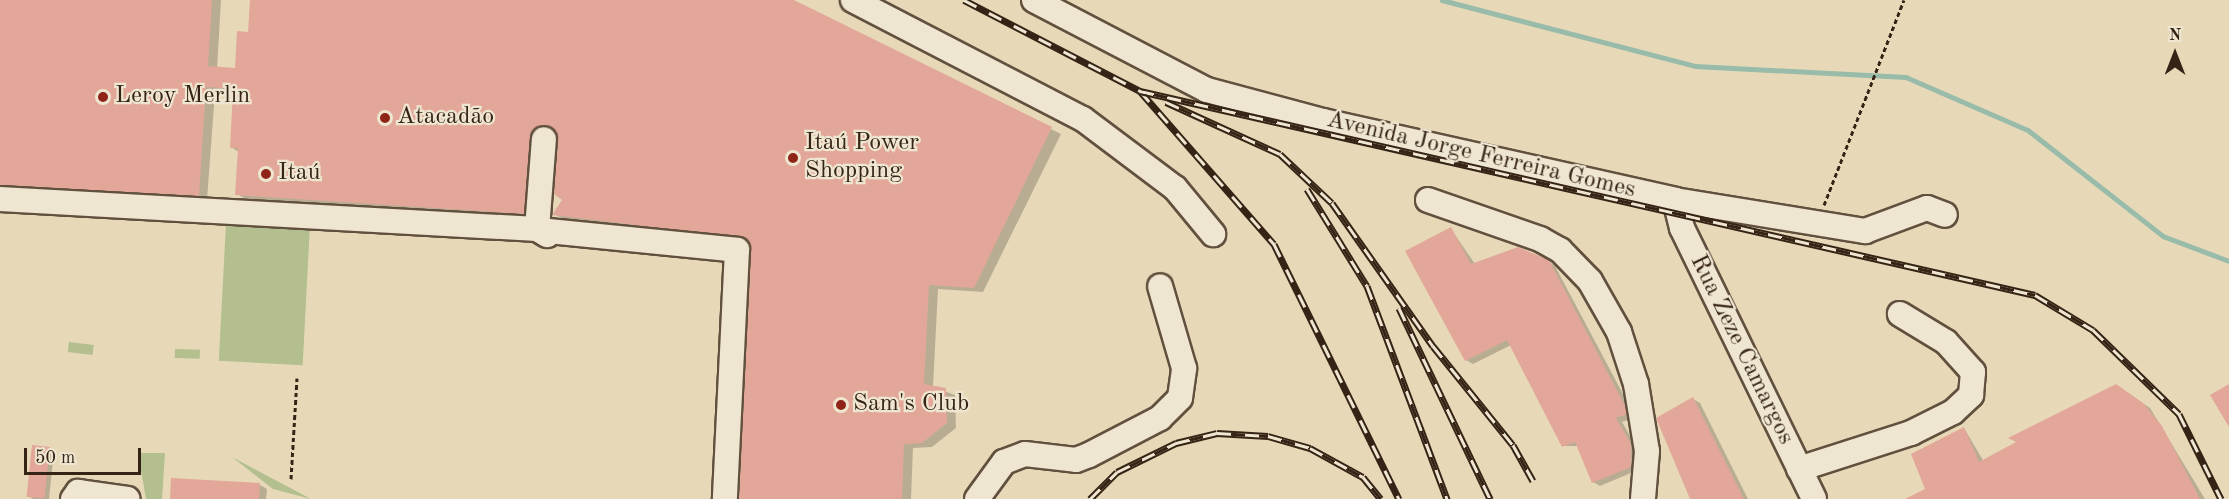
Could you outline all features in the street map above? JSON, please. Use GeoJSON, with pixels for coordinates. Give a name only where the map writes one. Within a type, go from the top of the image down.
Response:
{"type":"FeatureCollection","features":[{"type":"Feature","properties":{"kind":"street"},"geometry":{"type":"LineString","coordinates":[[853,0],[1083,119],[1175,188],[1213,234]]}},
{"type":"Feature","properties":{"kind":"street","name":"Avenida Jorge Ferreira Gomes"},"geometry":{"type":"LineString","coordinates":[[1034,0],[1208,90],[1244,102],[1675,200],[1865,231],[1927,208],[1945,215]]}},
{"type":"Feature","properties":{"kind":"street"},"geometry":{"type":"LineString","coordinates":[[544,139],[544,232]]}},
{"type":"Feature","properties":{"kind":"street"},"geometry":{"type":"LineString","coordinates":[[1,200],[544,232],[737,250],[725,499]]}},
{"type":"Feature","properties":{"kind":"street"},"geometry":{"type":"LineString","coordinates":[[1428,200],[1540,239],[1560,250],[1590,281],[1618,332],[1636,384],[1647,451],[1643,499]]}},
{"type":"Feature","properties":{"kind":"street","name":"Rua Zeze Camargos"},"geometry":{"type":"LineString","coordinates":[[1675,200],[1682,228],[1814,499]]}},
{"type":"Feature","properties":{"kind":"street"},"geometry":{"type":"LineString","coordinates":[[977,499],[1004,462],[1025,454],[1076,460],[1089,456],[1160,418],[1180,398],[1184,368],[1160,286]]}},
{"type":"Feature","properties":{"kind":"street"},"geometry":{"type":"LineString","coordinates":[[1799,469],[1911,433],[1953,412],[1971,395],[1973,372],[1946,342],[1900,314]]}},
{"type":"Feature","properties":{"kind":"street"},"geometry":{"type":"LineString","coordinates":[[73,499],[78,492],[128,499]]}},
{"type":"Feature","properties":{"kind":"path"},"geometry":{"type":"LineString","coordinates":[[1817,222],[1865,107],[1904,0]]}},
{"type":"Feature","properties":{"kind":"path"},"geometry":{"type":"LineString","coordinates":[[291,480],[297,378]]}},
{"type":"Feature","properties":{"kind":"green space"},"geometry":{"type":"Polygon","coordinates":[[[226,223],[310,227],[303,365],[219,361],[226,223]]]}},
{"type":"Feature","properties":{"kind":"green space"},"geometry":{"type":"Polygon","coordinates":[[[69,342],[94,345],[93,355],[68,352],[69,342]]]}},
{"type":"Feature","properties":{"kind":"green space"},"geometry":{"type":"Polygon","coordinates":[[[175,349],[200,350],[200,359],[175,358],[175,349]]]}},
{"type":"Feature","properties":{"kind":"green space"},"geometry":{"type":"Polygon","coordinates":[[[138,453],[165,453],[162,499],[146,499],[138,453]]]}},
{"type":"Feature","properties":{"kind":"green space"},"geometry":{"type":"Polygon","coordinates":[[[232,457],[296,491],[311,499],[273,489],[232,457]]]}},
{"type":"Feature","properties":{"kind":"building"},"geometry":{"type":"Polygon","coordinates":[[[0,0],[212,0],[208,66],[235,68],[237,31],[248,32],[250,0],[794,0],[1052,127],[974,288],[929,285],[924,384],[946,388],[947,423],[922,443],[904,444],[902,499],[739,499],[751,251],[745,238],[552,215],[562,200],[554,194],[558,140],[546,125],[530,137],[524,214],[235,195],[238,148],[230,148],[233,89],[206,87],[199,196],[0,185],[0,0]]]}},
{"type":"Feature","properties":{"kind":"building"},"geometry":{"type":"Polygon","coordinates":[[[1451,227],[1471,264],[1518,247],[1549,260],[1625,406],[1627,414],[1616,418],[1631,444],[1631,467],[1592,483],[1575,442],[1562,447],[1507,340],[1465,361],[1405,251],[1451,227]]]}},
{"type":"Feature","properties":{"kind":"building"},"geometry":{"type":"Polygon","coordinates":[[[2116,384],[2143,403],[2162,426],[2200,499],[1905,499],[1925,489],[1911,454],[1964,427],[1979,462],[2016,442],[2008,438],[2116,384]]]}},
{"type":"Feature","properties":{"kind":"building"},"geometry":{"type":"Polygon","coordinates":[[[2229,384],[2229,427],[2210,395],[2229,384]]]}},
{"type":"Feature","properties":{"kind":"building"},"geometry":{"type":"Polygon","coordinates":[[[1693,397],[1744,499],[1690,499],[1656,418],[1693,397]]]}},
{"type":"Feature","properties":{"kind":"building"},"geometry":{"type":"Polygon","coordinates":[[[32,445],[50,447],[44,499],[27,497],[32,445]]]}},
{"type":"Feature","properties":{"kind":"building"},"geometry":{"type":"Polygon","coordinates":[[[171,478],[260,483],[259,499],[170,499],[171,478]]]}},
{"type":"Feature","properties":{"kind":"waterway"},"geometry":{"type":"LineString","coordinates":[[1442,0],[1695,66],[1906,77],[2028,130],[2163,236],[2229,261]]}},
{"type":"Feature","properties":{"kind":"railway"},"geometry":{"type":"LineString","coordinates":[[964,0],[1140,91],[1274,244],[1399,499]]}},
{"type":"Feature","properties":{"kind":"railway"},"geometry":{"type":"LineString","coordinates":[[1140,91],[2035,295],[2093,330],[2179,414],[2221,499]]}},
{"type":"Feature","properties":{"kind":"railway"},"geometry":{"type":"LineString","coordinates":[[1166,102],[1280,154],[1332,203],[1433,346],[1513,445],[1533,481]]}},
{"type":"Feature","properties":{"kind":"railway"},"geometry":{"type":"LineString","coordinates":[[1307,189],[1367,286],[1447,499]]}},
{"type":"Feature","properties":{"kind":"railway"},"geometry":{"type":"LineString","coordinates":[[1399,308],[1490,499]]}},
{"type":"Feature","properties":{"kind":"railway"},"geometry":{"type":"LineString","coordinates":[[1090,499],[1117,472],[1176,443],[1217,433],[1268,436],[1310,448],[1363,477],[1381,499]]}},
{"type":"Feature","properties":{"kind":"place","name":"Leroy Merlin"},"geometry":{"type":"Point","coordinates":[103,97]}},
{"type":"Feature","properties":{"kind":"place","name":"Atacadão"},"geometry":{"type":"Point","coordinates":[385,118]}},
{"type":"Feature","properties":{"kind":"place","name":"Itaú Power Shopping"},"geometry":{"type":"Point","coordinates":[793,158]}},
{"type":"Feature","properties":{"kind":"place","name":"Itaú"},"geometry":{"type":"Point","coordinates":[266,174]}},
{"type":"Feature","properties":{"kind":"place","name":"Sam's Club"},"geometry":{"type":"Point","coordinates":[841,405]}}]}
